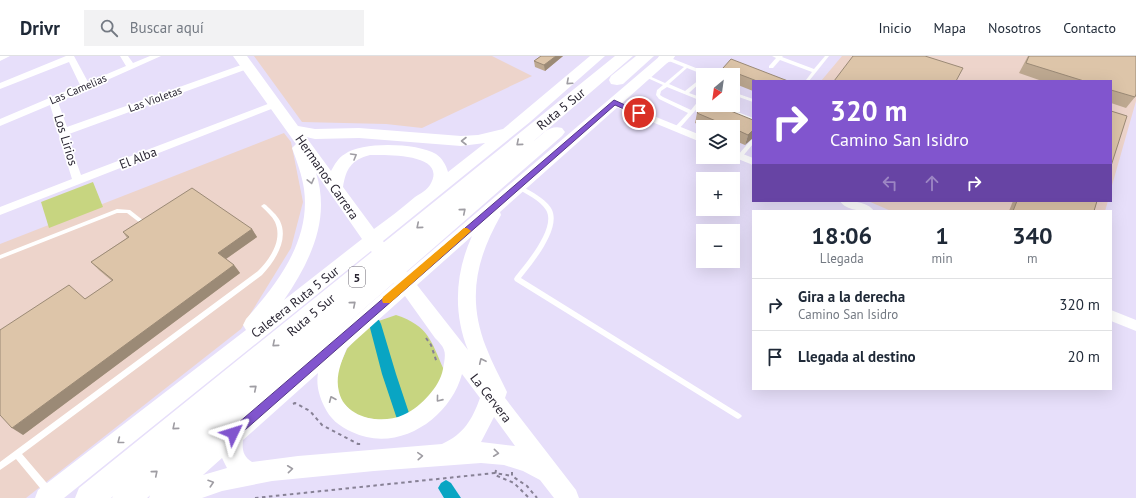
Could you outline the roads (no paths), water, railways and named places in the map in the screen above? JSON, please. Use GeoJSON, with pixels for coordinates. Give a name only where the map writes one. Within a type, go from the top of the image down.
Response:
{"type":"FeatureCollection","features":[{"type":"Feature","properties":{"kind":"highway","name":"Ruta 5 Sur"},"geometry":{"type":"LineString","coordinates":[[89,498],[625,56]]}},
{"type":"Feature","properties":{"kind":"highway","name":"Ruta 5 Sur"},"geometry":{"type":"LineString","coordinates":[[126,498],[658,60]]}},
{"type":"Feature","properties":{"kind":"main road","name":"Caletera Ruta 5 Sur"},"geometry":{"type":"LineString","coordinates":[[48,496],[125,437],[515,128],[598,56]]}},
{"type":"Feature","properties":{"kind":"main road"},"geometry":{"type":"LineString","coordinates":[[160,498],[514,190],[614,102],[658,60]]}},
{"type":"Feature","properties":{"kind":"main road","name":"Hermanos Carrera"},"geometry":{"type":"LineString","coordinates":[[243,61],[276,104],[364,229],[415,297]]}},
{"type":"Feature","properties":{"kind":"main road"},"geometry":{"type":"LineString","coordinates":[[216,364],[246,333],[278,294],[299,260],[309,237],[313,216],[312,187],[294,130],[315,134],[358,133],[467,141],[487,138],[515,128]]}},
{"type":"Feature","properties":{"kind":"main road"},"geometry":{"type":"LineString","coordinates":[[312,155],[322,144],[339,134]]}},
{"type":"Feature","properties":{"kind":"main road"},"geometry":{"type":"LineString","coordinates":[[335,187],[337,173],[348,159],[363,151],[384,149],[422,154],[436,162],[439,166],[440,174],[434,192]]}},
{"type":"Feature","properties":{"kind":"main road"},"geometry":{"type":"LineString","coordinates":[[510,422],[474,341],[468,318],[466,296],[469,266],[479,238],[494,214],[514,190]]}},
{"type":"Feature","properties":{"kind":"main road","name":"La Cervera"},"geometry":{"type":"LineString","coordinates":[[415,297],[568,498]]}},
{"type":"Feature","properties":{"kind":"main road"},"geometry":{"type":"LineString","coordinates":[[340,341],[328,372],[330,398],[344,417],[364,428],[373,430],[398,428],[412,421],[434,405],[450,382],[454,365],[454,350]]}},
{"type":"Feature","properties":{"kind":"main road"},"geometry":{"type":"LineString","coordinates":[[444,455],[460,448],[472,437],[478,428],[491,396]]}},
{"type":"Feature","properties":{"kind":"main road"},"geometry":{"type":"LineString","coordinates":[[233,433],[231,444],[235,462],[243,470],[252,474]]}},
{"type":"Feature","properties":{"kind":"main road"},"geometry":{"type":"LineString","coordinates":[[176,498],[191,490],[223,479],[284,469],[476,452],[506,454],[524,460],[550,473]]}},
{"type":"Feature","properties":{"kind":"street"},"geometry":{"type":"LineString","coordinates":[[0,58],[6,56]]}},
{"type":"Feature","properties":{"kind":"street"},"geometry":{"type":"LineString","coordinates":[[124,56],[131,67]]}},
{"type":"Feature","properties":{"kind":"street","name":"Las Camelias"},"geometry":{"type":"LineString","coordinates":[[0,123],[157,56]]}},
{"type":"Feature","properties":{"kind":"street"},"geometry":{"type":"LineString","coordinates":[[0,86],[71,57],[85,86]]}},
{"type":"Feature","properties":{"kind":"street","name":"Las Violetas"},"geometry":{"type":"LineString","coordinates":[[64,132],[243,61]]}},
{"type":"Feature","properties":{"kind":"street","name":"Los Lirios"},"geometry":{"type":"LineString","coordinates":[[53,100],[64,132],[66,147],[78,181]]}},
{"type":"Feature","properties":{"kind":"street"},"geometry":{"type":"LineString","coordinates":[[614,102],[696,137]]}},
{"type":"Feature","properties":{"kind":"street","name":"El Alba"},"geometry":{"type":"LineString","coordinates":[[0,211],[276,104]]}},
{"type":"Feature","properties":{"kind":"street"},"geometry":{"type":"LineString","coordinates":[[740,156],[752,162]]}},
{"type":"Feature","properties":{"kind":"street"},"geometry":{"type":"LineString","coordinates":[[846,202],[866,210]]}},
{"type":"Feature","properties":{"kind":"street"},"geometry":{"type":"LineString","coordinates":[[1112,315],[1136,326]]}},
{"type":"Feature","properties":{"kind":"lane"},"geometry":{"type":"LineString","coordinates":[[808,80],[827,56]]}},
{"type":"Feature","properties":{"kind":"lane"},"geometry":{"type":"LineString","coordinates":[[771,67],[778,57],[815,71]]}},
{"type":"Feature","properties":{"kind":"lane"},"geometry":{"type":"LineString","coordinates":[[666,85],[658,60],[687,66],[703,75],[702,79],[686,93]]}},
{"type":"Feature","properties":{"kind":"lane"},"geometry":{"type":"LineString","coordinates":[[687,66],[666,85],[658,95],[691,112]]}},
{"type":"Feature","properties":{"kind":"lane"},"geometry":{"type":"LineString","coordinates":[[666,85],[696,97]]}},
{"type":"Feature","properties":{"kind":"lane"},"geometry":{"type":"LineString","coordinates":[[740,96],[752,101]]}},
{"type":"Feature","properties":{"kind":"lane"},"geometry":{"type":"LineString","coordinates":[[676,129],[696,107]]}},
{"type":"Feature","properties":{"kind":"lane"},"geometry":{"type":"LineString","coordinates":[[733,112],[752,120]]}},
{"type":"Feature","properties":{"kind":"lane"},"geometry":{"type":"LineString","coordinates":[[740,152],[752,142]]}},
{"type":"Feature","properties":{"kind":"lane"},"geometry":{"type":"LineString","coordinates":[[514,190],[540,201],[549,211],[552,222],[548,234],[517,279],[738,416]]}},
{"type":"Feature","properties":{"kind":"lane"},"geometry":{"type":"LineString","coordinates":[[0,466],[260,274],[269,263],[275,252],[280,231],[277,221],[264,206]]}},
{"type":"Feature","properties":{"kind":"lane"},"geometry":{"type":"LineString","coordinates":[[0,257],[117,210],[128,211],[147,226]]}},
{"type":"Feature","properties":{"kind":"lane"},"geometry":{"type":"LineString","coordinates":[[18,454],[48,496]]}},
{"type":"Feature","properties":{"kind":"waterway"},"geometry":{"type":"LineString","coordinates":[[375,324],[389,374],[404,419]]}},
{"type":"Feature","properties":{"kind":"waterway"},"geometry":{"type":"LineString","coordinates":[[446,488],[453,498]]}}]}
